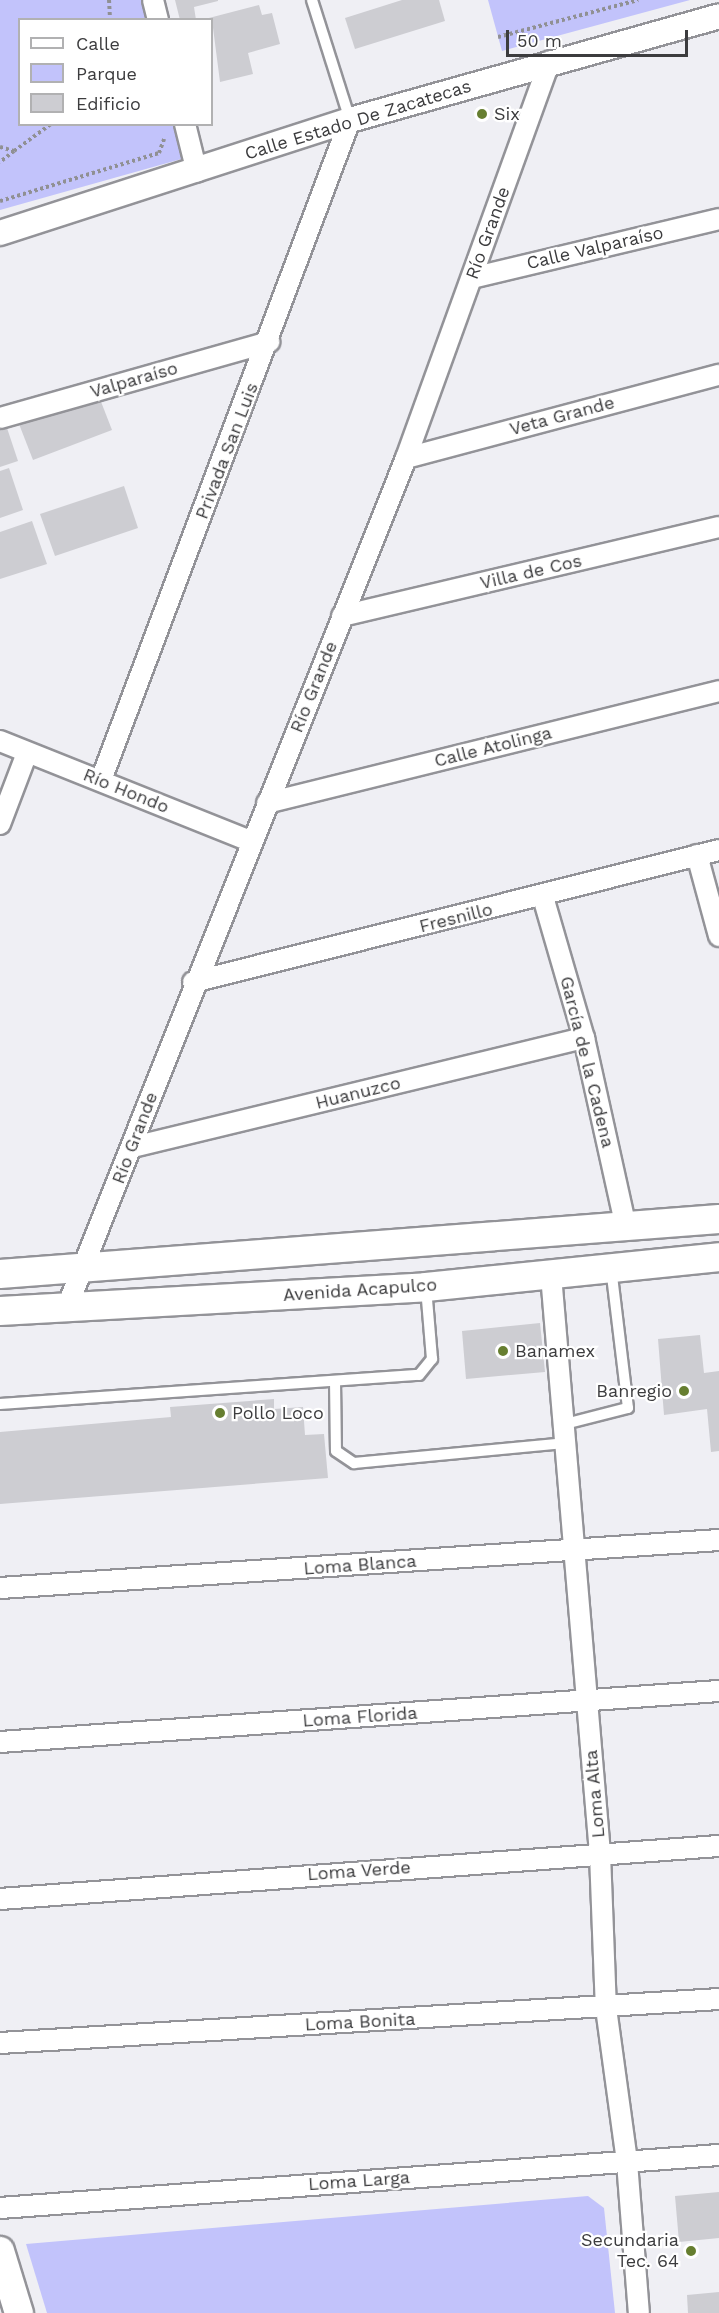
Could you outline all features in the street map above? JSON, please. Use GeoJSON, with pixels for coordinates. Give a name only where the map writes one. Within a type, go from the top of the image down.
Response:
{"type":"FeatureCollection","features":[{"type":"Feature","properties":{"kind":"main road"},"geometry":{"type":"LineString","coordinates":[[0,1274],[85,1263],[626,1228],[719,1219]]}},
{"type":"Feature","properties":{"kind":"main road","name":"Avenida Acapulco"},"geometry":{"type":"LineString","coordinates":[[0,1311],[426,1287],[719,1257]]}},
{"type":"Feature","properties":{"kind":"main road"},"geometry":{"type":"LineString","coordinates":[[0,2251],[19,2313]]}},
{"type":"Feature","properties":{"kind":"street"},"geometry":{"type":"LineString","coordinates":[[153,0],[158,18]]}},
{"type":"Feature","properties":{"kind":"street","name":"Calle Estado De Zacatecas"},"geometry":{"type":"LineString","coordinates":[[0,233],[197,172],[350,120],[550,61],[719,16]]}},
{"type":"Feature","properties":{"kind":"street","name":"Río Grande"},"geometry":{"type":"LineString","coordinates":[[67,1307],[133,1147],[193,982],[252,842],[406,458],[550,61]]}},
{"type":"Feature","properties":{"kind":"street","name":"Privada San Luis"},"geometry":{"type":"LineString","coordinates":[[101,780],[269,342],[350,120]]}},
{"type":"Feature","properties":{"kind":"street"},"geometry":{"type":"LineString","coordinates":[[186,126],[197,172]]}},
{"type":"Feature","properties":{"kind":"street","name":"Calle Valparaíso"},"geometry":{"type":"LineString","coordinates":[[472,278],[719,219]]}},
{"type":"Feature","properties":{"kind":"street","name":"Valparaíso"},"geometry":{"type":"LineString","coordinates":[[0,418],[269,342]]}},
{"type":"Feature","properties":{"kind":"street","name":"Veta Grande"},"geometry":{"type":"LineString","coordinates":[[406,458],[719,375]]}},
{"type":"Feature","properties":{"kind":"street","name":"Villa de Cos"},"geometry":{"type":"LineString","coordinates":[[342,616],[719,527]]}},
{"type":"Feature","properties":{"kind":"street","name":"Calle Atolinga"},"geometry":{"type":"LineString","coordinates":[[267,803],[719,691]]}},
{"type":"Feature","properties":{"kind":"street","name":"Río Hondo"},"geometry":{"type":"LineString","coordinates":[[0,741],[252,842]]}},
{"type":"Feature","properties":{"kind":"street"},"geometry":{"type":"LineString","coordinates":[[0,824],[27,753]]}},
{"type":"Feature","properties":{"kind":"street","name":"Fresnillo"},"geometry":{"type":"LineString","coordinates":[[193,982],[543,897],[719,850]]}},
{"type":"Feature","properties":{"kind":"street"},"geometry":{"type":"LineString","coordinates":[[697,855],[719,936]]}},
{"type":"Feature","properties":{"kind":"street","name":"García de la Cadena"},"geometry":{"type":"LineString","coordinates":[[543,897],[584,1038],[626,1228]]}},
{"type":"Feature","properties":{"kind":"street","name":"Huanuzco"},"geometry":{"type":"LineString","coordinates":[[133,1147],[584,1038]]}},
{"type":"Feature","properties":{"kind":"street","name":"Loma Alta"},"geometry":{"type":"LineString","coordinates":[[551,1275],[577,1551],[600,1854],[606,2008],[627,2162],[639,2313]]}},
{"type":"Feature","properties":{"kind":"street","name":"Loma Blanca"},"geometry":{"type":"LineString","coordinates":[[0,1588],[719,1540]]}},
{"type":"Feature","properties":{"kind":"street","name":"Loma Florida"},"geometry":{"type":"LineString","coordinates":[[0,1742],[719,1691]]}},
{"type":"Feature","properties":{"kind":"street","name":"Loma Verde"},"geometry":{"type":"LineString","coordinates":[[0,1899],[719,1846]]}},
{"type":"Feature","properties":{"kind":"street","name":"Loma Bonita"},"geometry":{"type":"LineString","coordinates":[[0,2043],[606,2008],[719,1999]]}},
{"type":"Feature","properties":{"kind":"street","name":"Loma Larga"},"geometry":{"type":"LineString","coordinates":[[0,2208],[719,2155]]}},
{"type":"Feature","properties":{"kind":"lane"},"geometry":{"type":"LineString","coordinates":[[312,0],[350,120]]}},
{"type":"Feature","properties":{"kind":"lane"},"geometry":{"type":"LineString","coordinates":[[334,1380],[336,1451],[354,1463],[566,1434],[628,1408],[610,1268]]}},
{"type":"Feature","properties":{"kind":"lane"},"geometry":{"type":"LineString","coordinates":[[0,1404],[426,1372],[432,1359],[426,1287]]}},
{"type":"Feature","properties":{"kind":"path"},"geometry":{"type":"LineString","coordinates":[[109,0],[110,18]]}},
{"type":"Feature","properties":{"kind":"path"},"geometry":{"type":"LineString","coordinates":[[498,37],[638,0]]}},
{"type":"Feature","properties":{"kind":"path"},"geometry":{"type":"LineString","coordinates":[[0,162],[48,126]]}},
{"type":"Feature","properties":{"kind":"path"},"geometry":{"type":"LineString","coordinates":[[0,201],[159,153],[165,146],[163,131]]}},
{"type":"Feature","properties":{"kind":"path"},"geometry":{"type":"LineString","coordinates":[[0,147],[14,151]]}},
{"type":"Feature","properties":{"kind":"green space"},"geometry":{"type":"Polygon","coordinates":[[[0,0],[142,0],[148,18],[18,18],[18,126],[176,126],[185,158],[0,210],[0,0]]]}},
{"type":"Feature","properties":{"kind":"green space"},"geometry":{"type":"Polygon","coordinates":[[[488,0],[690,0],[502,51],[488,0]]]}},
{"type":"Feature","properties":{"kind":"green space"},"geometry":{"type":"Polygon","coordinates":[[[588,2196],[604,2208],[615,2313],[47,2313],[26,2244],[588,2196]]]}},
{"type":"Feature","properties":{"kind":"building"},"geometry":{"type":"Polygon","coordinates":[[[175,0],[218,0],[194,7],[196,18],[180,18],[175,0]]]}},
{"type":"Feature","properties":{"kind":"building"},"geometry":{"type":"Polygon","coordinates":[[[402,0],[439,0],[445,21],[355,49],[345,18],[402,0]]]}},
{"type":"Feature","properties":{"kind":"building"},"geometry":{"type":"Polygon","coordinates":[[[259,5],[262,15],[272,13],[280,44],[248,53],[253,74],[220,82],[213,18],[209,18],[259,5]]]}},
{"type":"Feature","properties":{"kind":"building"},"geometry":{"type":"Polygon","coordinates":[[[98,394],[112,430],[33,460],[19,424],[98,394]]]}},
{"type":"Feature","properties":{"kind":"building"},"geometry":{"type":"Polygon","coordinates":[[[4,419],[18,461],[0,467],[0,420],[4,419]]]}},
{"type":"Feature","properties":{"kind":"building"},"geometry":{"type":"Polygon","coordinates":[[[9,468],[23,510],[0,518],[0,471],[9,468]]]}},
{"type":"Feature","properties":{"kind":"building"},"geometry":{"type":"Polygon","coordinates":[[[124,486],[138,528],[55,556],[40,514],[124,486]]]}},
{"type":"Feature","properties":{"kind":"building"},"geometry":{"type":"Polygon","coordinates":[[[32,521],[47,564],[0,579],[0,532],[32,521]]]}},
{"type":"Feature","properties":{"kind":"building","name":"Banamex"},"geometry":{"type":"Polygon","coordinates":[[[540,1323],[545,1372],[466,1379],[462,1331],[540,1323]]]}},
{"type":"Feature","properties":{"kind":"building","name":"Banregio"},"geometry":{"type":"Polygon","coordinates":[[[700,1335],[704,1373],[719,1371],[719,1451],[711,1452],[707,1409],[664,1415],[658,1339],[700,1335]]]}},
{"type":"Feature","properties":{"kind":"building"},"geometry":{"type":"Polygon","coordinates":[[[274,1399],[274,1409],[303,1407],[305,1435],[324,1434],[328,1478],[0,1504],[0,1432],[171,1417],[170,1407],[274,1399]]]}},
{"type":"Feature","properties":{"kind":"building"},"geometry":{"type":"Polygon","coordinates":[[[719,2192],[719,2238],[679,2242],[675,2196],[719,2192]]]}},
{"type":"Feature","properties":{"kind":"building"},"geometry":{"type":"Polygon","coordinates":[[[719,2292],[719,2313],[688,2313],[687,2295],[719,2292]]]}},
{"type":"Feature","properties":{"kind":"place","name":"Six"},"geometry":{"type":"Point","coordinates":[482,114]}},
{"type":"Feature","properties":{"kind":"place","name":"Banamex"},"geometry":{"type":"Point","coordinates":[503,1351]}},
{"type":"Feature","properties":{"kind":"place","name":"Banregio"},"geometry":{"type":"Point","coordinates":[684,1391]}},
{"type":"Feature","properties":{"kind":"place","name":"Pollo Loco"},"geometry":{"type":"Point","coordinates":[220,1413]}},
{"type":"Feature","properties":{"kind":"place","name":"Secundaria Tec. 64"},"geometry":{"type":"Point","coordinates":[691,2251]}}]}
